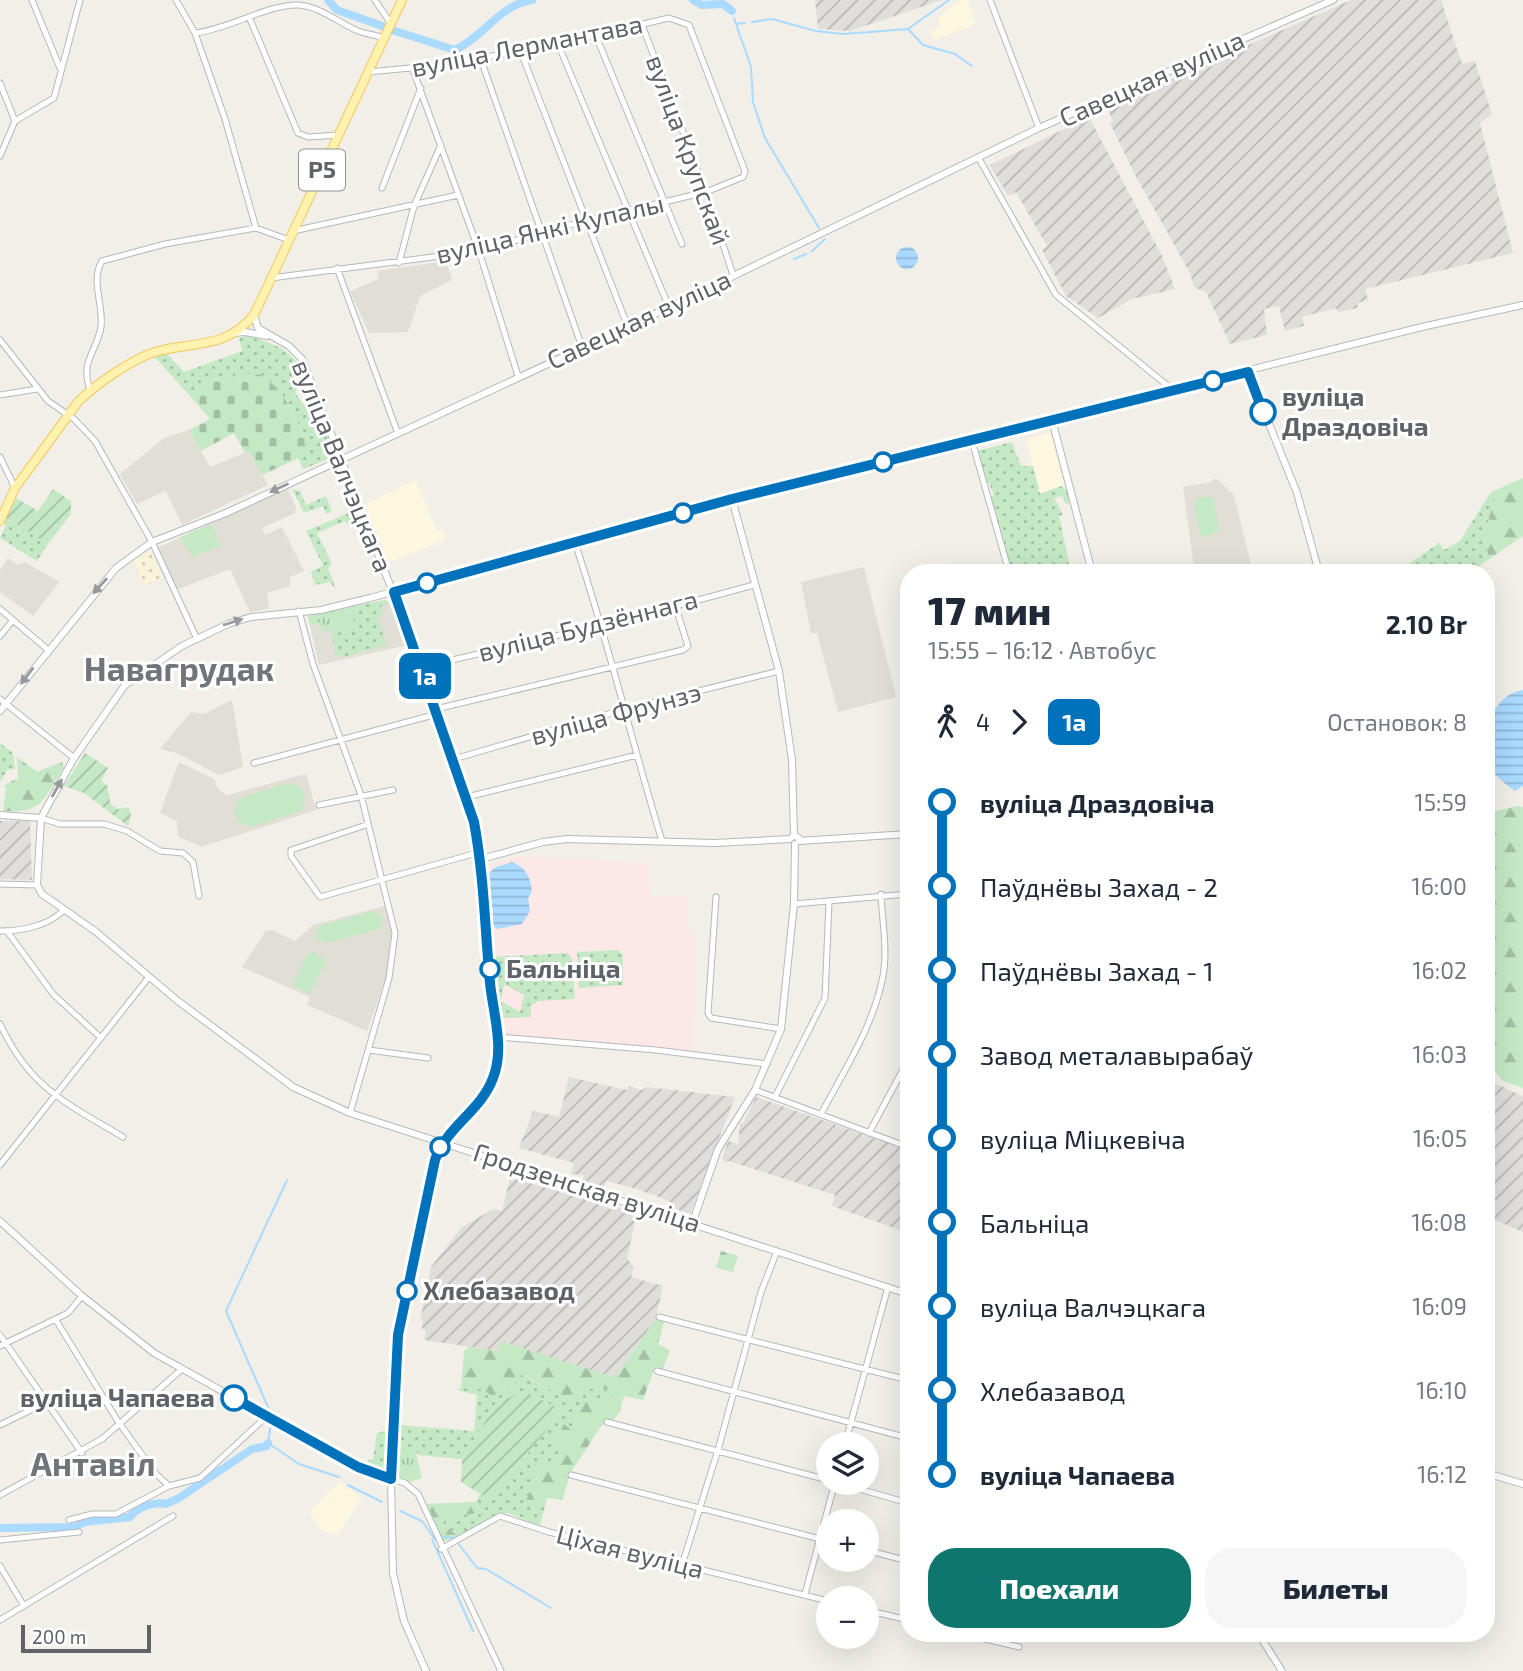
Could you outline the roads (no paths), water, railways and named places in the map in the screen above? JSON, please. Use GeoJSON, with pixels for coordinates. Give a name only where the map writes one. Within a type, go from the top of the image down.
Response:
{"type":"FeatureCollection","features":[{"type":"Feature","properties":{"kind":"main road","name":"Р5"},"geometry":{"type":"LineString","coordinates":[[0,521],[15,488],[68,415],[90,390],[153,352],[201,346],[233,333],[254,315],[402,0]]}},
{"type":"Feature","properties":{"kind":"street"},"geometry":{"type":"LineString","coordinates":[[32,0],[60,68]]}},
{"type":"Feature","properties":{"kind":"street"},"geometry":{"type":"LineString","coordinates":[[0,156],[15,121],[54,98],[80,0]]}},
{"type":"Feature","properties":{"kind":"street"},"geometry":{"type":"LineString","coordinates":[[176,0],[195,33],[246,183],[256,228]]}},
{"type":"Feature","properties":{"kind":"street"},"geometry":{"type":"LineString","coordinates":[[375,0],[391,24]]}},
{"type":"Feature","properties":{"kind":"street"},"geometry":{"type":"LineString","coordinates":[[990,0],[1039,128]]}},
{"type":"Feature","properties":{"kind":"street","name":"Савецкая вуліца"},"geometry":{"type":"LineString","coordinates":[[0,711],[3,701],[116,568],[152,542],[226,513],[397,431],[628,327],[1039,128],[1333,0]]}},
{"type":"Feature","properties":{"kind":"street"},"geometry":{"type":"LineString","coordinates":[[195,33],[209,32],[282,6],[299,5],[343,20],[357,30],[384,38]]}},
{"type":"Feature","properties":{"kind":"street","name":"вуліца Лермантава"},"geometry":{"type":"LineString","coordinates":[[368,72],[413,70],[558,44],[669,18],[689,25],[744,172],[743,177]]}},
{"type":"Feature","properties":{"kind":"street"},"geometry":{"type":"LineString","coordinates":[[250,19],[298,133],[308,137],[339,135]]}},
{"type":"Feature","properties":{"kind":"street","name":"вуліца Крупскай"},"geometry":{"type":"LineString","coordinates":[[642,25],[706,192],[733,275]]}},
{"type":"Feature","properties":{"kind":"street"},"geometry":{"type":"LineString","coordinates":[[200,48],[209,32]]}},
{"type":"Feature","properties":{"kind":"street"},"geometry":{"type":"LineString","coordinates":[[596,36],[667,202],[682,244]]}},
{"type":"Feature","properties":{"kind":"street"},"geometry":{"type":"LineString","coordinates":[[558,44],[669,307]]}},
{"type":"Feature","properties":{"kind":"street"},"geometry":{"type":"LineString","coordinates":[[520,50],[584,221],[628,327]]}},
{"type":"Feature","properties":{"kind":"street"},"geometry":{"type":"LineString","coordinates":[[480,57],[582,347]]}},
{"type":"Feature","properties":{"kind":"street"},"geometry":{"type":"LineString","coordinates":[[413,70],[479,251],[518,376]]}},
{"type":"Feature","properties":{"kind":"street"},"geometry":{"type":"LineString","coordinates":[[0,83],[15,121]]}},
{"type":"Feature","properties":{"kind":"street"},"geometry":{"type":"LineString","coordinates":[[382,188],[421,88]]}},
{"type":"Feature","properties":{"kind":"street"},"geometry":{"type":"LineString","coordinates":[[399,263],[414,206],[442,145]]}},
{"type":"Feature","properties":{"kind":"street"},"geometry":{"type":"LineString","coordinates":[[978,157],[1056,295],[1173,390]]}},
{"type":"Feature","properties":{"kind":"street","name":"вуліца Янкі Купалы"},"geometry":{"type":"LineString","coordinates":[[271,278],[479,251],[584,221],[706,192],[743,177]]}},
{"type":"Feature","properties":{"kind":"street"},"geometry":{"type":"LineString","coordinates":[[90,390],[86,365],[101,327],[97,272],[102,261],[165,244],[256,228],[291,235],[458,195]]}},
{"type":"Feature","properties":{"kind":"street"},"geometry":{"type":"LineString","coordinates":[[337,268],[397,431]]}},
{"type":"Feature","properties":{"kind":"street"},"geometry":{"type":"LineString","coordinates":[[0,884],[37,885],[41,818],[74,758],[125,685],[196,638],[251,617],[321,610],[732,499],[1464,317],[1523,305]]}},
{"type":"Feature","properties":{"kind":"street","name":"вуліца Валчэцкага"},"geometry":{"type":"LineString","coordinates":[[254,315],[258,328],[269,337],[289,346],[302,359],[422,667],[467,797],[480,855],[498,1037],[497,1068],[486,1093],[443,1142],[415,1243],[398,1335],[391,1479],[393,1573],[404,1621],[426,1671]]}},
{"type":"Feature","properties":{"kind":"street"},"geometry":{"type":"LineString","coordinates":[[233,333],[245,332],[269,337]]}},
{"type":"Feature","properties":{"kind":"street"},"geometry":{"type":"LineString","coordinates":[[0,340],[48,401],[68,415],[94,441],[152,542],[196,638]]}},
{"type":"Feature","properties":{"kind":"street"},"geometry":{"type":"LineString","coordinates":[[1248,372],[1297,493],[1317,564]]}},
{"type":"Feature","properties":{"kind":"street"},"geometry":{"type":"LineString","coordinates":[[0,394],[37,389]]}},
{"type":"Feature","properties":{"kind":"street"},"geometry":{"type":"LineString","coordinates":[[1052,420],[1090,564]]}},
{"type":"Feature","properties":{"kind":"street"},"geometry":{"type":"LineString","coordinates":[[972,441],[1007,564]]}},
{"type":"Feature","properties":{"kind":"street"},"geometry":{"type":"LineString","coordinates":[[0,457],[15,488]]}},
{"type":"Feature","properties":{"kind":"street"},"geometry":{"type":"LineString","coordinates":[[693,1222],[718,1149],[755,1090],[780,1029],[794,904],[792,760],[779,670],[732,499]]}},
{"type":"Feature","properties":{"kind":"street"},"geometry":{"type":"LineString","coordinates":[[575,543],[662,841]]}},
{"type":"Feature","properties":{"kind":"street","name":"вуліца Будзённага"},"geometry":{"type":"LineString","coordinates":[[422,667],[754,585]]}},
{"type":"Feature","properties":{"kind":"street"},"geometry":{"type":"LineString","coordinates":[[254,763],[341,741],[436,711],[683,650],[688,646],[675,605]]}},
{"type":"Feature","properties":{"kind":"street"},"geometry":{"type":"LineString","coordinates":[[0,609],[47,649]]}},
{"type":"Feature","properties":{"kind":"street"},"geometry":{"type":"LineString","coordinates":[[299,611],[313,664],[361,796],[366,825],[395,933],[369,1050],[350,1113]]}},
{"type":"Feature","properties":{"kind":"street"},"geometry":{"type":"LineString","coordinates":[[0,636],[13,620]]}},
{"type":"Feature","properties":{"kind":"street","name":"вуліца Фрунзэ"},"geometry":{"type":"LineString","coordinates":[[454,760],[622,710],[779,670]]}},
{"type":"Feature","properties":{"kind":"street"},"geometry":{"type":"LineString","coordinates":[[3,701],[74,758]]}},
{"type":"Feature","properties":{"kind":"street"},"geometry":{"type":"LineString","coordinates":[[467,797],[636,755]]}},
{"type":"Feature","properties":{"kind":"street"},"geometry":{"type":"LineString","coordinates":[[319,805],[393,790]]}},
{"type":"Feature","properties":{"kind":"street"},"geometry":{"type":"LineString","coordinates":[[0,816],[41,818],[60,824],[104,824],[127,831],[160,851],[183,853],[192,862],[199,895]]}},
{"type":"Feature","properties":{"kind":"street"},"geometry":{"type":"LineString","coordinates":[[366,825],[294,846],[291,850],[291,856],[320,897],[480,855],[555,841],[715,843],[900,834]]}},
{"type":"Feature","properties":{"kind":"street","name":"Гродзенская вуліца"},"geometry":{"type":"LineString","coordinates":[[37,885],[42,894],[114,946],[149,978],[293,1087],[350,1113],[900,1291]]}},
{"type":"Feature","properties":{"kind":"street"},"geometry":{"type":"LineString","coordinates":[[821,1115],[862,1037],[878,998],[884,973],[881,894]]}},
{"type":"Feature","properties":{"kind":"street"},"geometry":{"type":"LineString","coordinates":[[794,904],[900,894]]}},
{"type":"Feature","properties":{"kind":"street"},"geometry":{"type":"LineString","coordinates":[[716,897],[708,1013],[711,1018],[780,1029]]}},
{"type":"Feature","properties":{"kind":"street"},"geometry":{"type":"LineString","coordinates":[[775,1097],[825,998],[829,902]]}},
{"type":"Feature","properties":{"kind":"street"},"geometry":{"type":"LineString","coordinates":[[64,910],[48,922],[3,931],[53,995],[101,1038]]}},
{"type":"Feature","properties":{"kind":"street"},"geometry":{"type":"LineString","coordinates":[[0,1166],[149,978]]}},
{"type":"Feature","properties":{"kind":"street"},"geometry":{"type":"LineString","coordinates":[[0,1024],[16,1055],[40,1085],[55,1097],[123,1137]]}},
{"type":"Feature","properties":{"kind":"street"},"geometry":{"type":"LineString","coordinates":[[498,1037],[656,1049],[767,1064]]}},
{"type":"Feature","properties":{"kind":"street"},"geometry":{"type":"LineString","coordinates":[[369,1050],[428,1058]]}},
{"type":"Feature","properties":{"kind":"street"},"geometry":{"type":"LineString","coordinates":[[869,1133],[900,1075]]}},
{"type":"Feature","properties":{"kind":"street"},"geometry":{"type":"LineString","coordinates":[[755,1090],[900,1144]]}},
{"type":"Feature","properties":{"kind":"street"},"geometry":{"type":"LineString","coordinates":[[0,1221],[82,1296],[154,1353],[358,1467],[405,1483],[418,1494],[441,1549],[501,1671]]}},
{"type":"Feature","properties":{"kind":"street"},"geometry":{"type":"LineString","coordinates":[[682,1566],[718,1450],[761,1292],[778,1250]]}},
{"type":"Feature","properties":{"kind":"street"},"geometry":{"type":"LineString","coordinates":[[848,1432],[888,1287]]}},
{"type":"Feature","properties":{"kind":"street"},"geometry":{"type":"LineString","coordinates":[[0,1346],[68,1313],[82,1296]]}},
{"type":"Feature","properties":{"kind":"street"},"geometry":{"type":"LineString","coordinates":[[659,1318],[900,1378]]}},
{"type":"Feature","properties":{"kind":"street"},"geometry":{"type":"LineString","coordinates":[[56,1320],[119,1423],[156,1474],[169,1486]]}},
{"type":"Feature","properties":{"kind":"street"},"geometry":{"type":"LineString","coordinates":[[0,1335],[7,1341],[45,1403],[82,1453]]}},
{"type":"Feature","properties":{"kind":"street"},"geometry":{"type":"LineString","coordinates":[[0,1496],[82,1453],[182,1369]]}},
{"type":"Feature","properties":{"kind":"street"},"geometry":{"type":"LineString","coordinates":[[657,1371],[900,1436]]}},
{"type":"Feature","properties":{"kind":"street"},"geometry":{"type":"LineString","coordinates":[[0,1425],[45,1403]]}},
{"type":"Feature","properties":{"kind":"street"},"geometry":{"type":"LineString","coordinates":[[69,1520],[92,1514],[116,1514],[169,1486],[200,1478],[267,1416]]}},
{"type":"Feature","properties":{"kind":"street"},"geometry":{"type":"LineString","coordinates":[[607,1422],[816,1477]]}},
{"type":"Feature","properties":{"kind":"street"},"geometry":{"type":"LineString","coordinates":[[571,1475],[816,1537]]}},
{"type":"Feature","properties":{"kind":"street"},"geometry":{"type":"LineString","coordinates":[[1495,1476],[1523,1484]]}},
{"type":"Feature","properties":{"kind":"street"},"geometry":{"type":"LineString","coordinates":[[879,1495],[900,1501]]}},
{"type":"Feature","properties":{"kind":"street"},"geometry":{"type":"LineString","coordinates":[[0,1620],[173,1516]]}},
{"type":"Feature","properties":{"kind":"street","name":"Ціхая вуліца"},"geometry":{"type":"LineString","coordinates":[[441,1549],[500,1516],[508,1516],[549,1532],[816,1597]]}},
{"type":"Feature","properties":{"kind":"street"},"geometry":{"type":"LineString","coordinates":[[0,1540],[79,1532]]}},
{"type":"Feature","properties":{"kind":"street"},"geometry":{"type":"LineString","coordinates":[[805,1594],[816,1550]]}},
{"type":"Feature","properties":{"kind":"street"},"geometry":{"type":"LineString","coordinates":[[879,1553],[900,1559]]}},
{"type":"Feature","properties":{"kind":"street"},"geometry":{"type":"LineString","coordinates":[[0,1566],[24,1606]]}},
{"type":"Feature","properties":{"kind":"street"},"geometry":{"type":"LineString","coordinates":[[879,1613],[900,1618]]}},
{"type":"Feature","properties":{"kind":"street"},"geometry":{"type":"LineString","coordinates":[[998,1642],[1019,1647]]}},
{"type":"Feature","properties":{"kind":"street"},"geometry":{"type":"LineString","coordinates":[[1264,1642],[1282,1671]]}},
{"type":"Feature","properties":{"kind":"water"},"geometry":{"type":"Polygon","coordinates":[[[907,247],[915,250],[918,258],[915,266],[907,269],[899,266],[896,258],[899,250],[907,247]]]}},
{"type":"Feature","properties":{"kind":"water"},"geometry":{"type":"Polygon","coordinates":[[[1523,690],[1523,786],[1515,791],[1495,773],[1495,710],[1503,699],[1523,690]]]}},
{"type":"Feature","properties":{"kind":"water"},"geometry":{"type":"Polygon","coordinates":[[[512,862],[521,867],[529,878],[532,892],[528,898],[530,911],[522,924],[497,929],[492,925],[489,873],[496,867],[512,862]]]}},
{"type":"Feature","properties":{"kind":"waterway"},"geometry":{"type":"LineString","coordinates":[[328,0],[337,10],[385,27]]}},
{"type":"Feature","properties":{"kind":"waterway"},"geometry":{"type":"LineString","coordinates":[[392,30],[455,50],[510,8],[532,0]]}},
{"type":"Feature","properties":{"kind":"waterway"},"geometry":{"type":"LineString","coordinates":[[693,0],[702,5],[723,4],[732,11]]}},
{"type":"Feature","properties":{"kind":"waterway"},"geometry":{"type":"LineString","coordinates":[[752,22],[772,19],[816,31],[843,34],[908,29],[949,0]]}},
{"type":"Feature","properties":{"kind":"waterway"},"geometry":{"type":"LineString","coordinates":[[734,18],[751,67],[753,102],[765,138],[819,228]]}},
{"type":"Feature","properties":{"kind":"waterway"},"geometry":{"type":"LineString","coordinates":[[736,24],[745,23]]}},
{"type":"Feature","properties":{"kind":"waterway"},"geometry":{"type":"LineString","coordinates":[[908,29],[923,45],[955,54],[972,66]]}},
{"type":"Feature","properties":{"kind":"waterway"},"geometry":{"type":"LineString","coordinates":[[812,251],[825,239]]}},
{"type":"Feature","properties":{"kind":"waterway"},"geometry":{"type":"LineString","coordinates":[[794,259],[806,254]]}},
{"type":"Feature","properties":{"kind":"waterway"},"geometry":{"type":"LineString","coordinates":[[271,1414],[226,1311],[287,1180]]}},
{"type":"Feature","properties":{"kind":"waterway"},"geometry":{"type":"LineString","coordinates":[[271,1423],[268,1443],[299,1464],[339,1477]]}},
{"type":"Feature","properties":{"kind":"waterway"},"geometry":{"type":"LineString","coordinates":[[0,1528],[75,1527],[85,1522],[130,1517],[146,1506],[166,1504],[179,1498],[252,1449],[267,1446],[268,1443]]}},
{"type":"Feature","properties":{"kind":"waterway"},"geometry":{"type":"LineString","coordinates":[[348,1485],[382,1502]]}},
{"type":"Feature","properties":{"kind":"waterway"},"geometry":{"type":"LineString","coordinates":[[400,1511],[422,1521],[435,1539]]}},
{"type":"Feature","properties":{"kind":"waterway"},"geometry":{"type":"LineString","coordinates":[[443,1537],[455,1538]]}},
{"type":"Feature","properties":{"kind":"waterway"},"geometry":{"type":"LineString","coordinates":[[432,1539],[473,1631]]}},
{"type":"Feature","properties":{"kind":"waterway"},"geometry":{"type":"LineString","coordinates":[[458,1543],[477,1568],[486,1569],[551,1608]]}},
{"type":"Feature","properties":{"kind":"place","name":"вуліца Драздовіча"},"geometry":{"type":"Point","coordinates":[1263,412]}},
{"type":"Feature","properties":{"kind":"place","name":"Бальніца"},"geometry":{"type":"Point","coordinates":[490,969]}},
{"type":"Feature","properties":{"kind":"place","name":"Хлебазавод"},"geometry":{"type":"Point","coordinates":[407,1291]}},
{"type":"Feature","properties":{"kind":"place","name":"вуліца Чапаева"},"geometry":{"type":"Point","coordinates":[234,1398]}},
{"type":"Feature","properties":{"kind":"district","name":"Навагрудак"},"geometry":{"type":"Point","coordinates":[179,669]}},
{"type":"Feature","properties":{"kind":"district","name":"Антавіл"},"geometry":{"type":"Point","coordinates":[93,1464]}}]}
